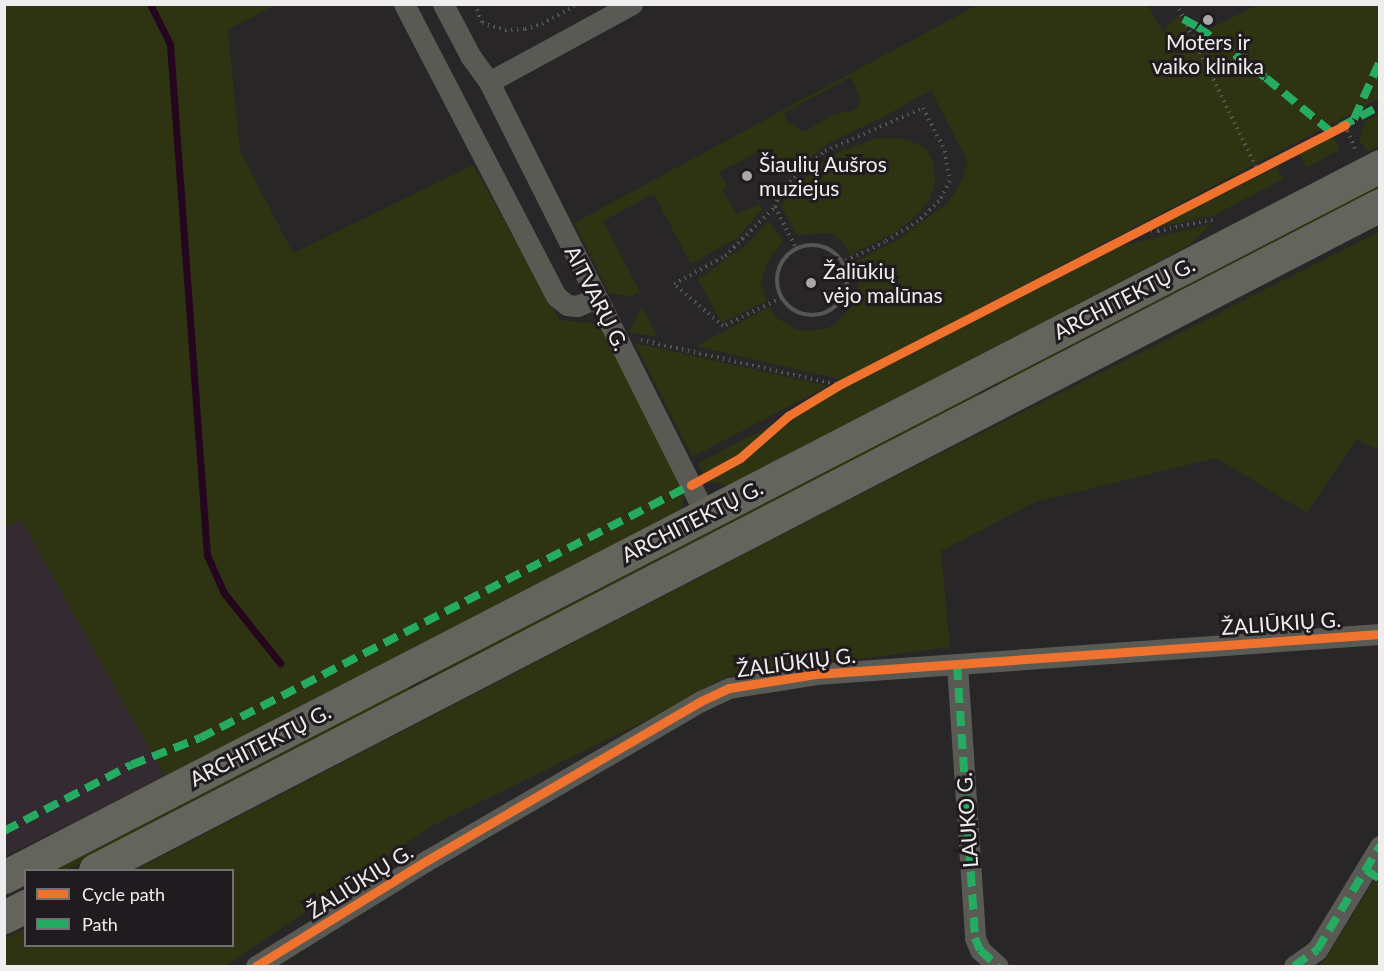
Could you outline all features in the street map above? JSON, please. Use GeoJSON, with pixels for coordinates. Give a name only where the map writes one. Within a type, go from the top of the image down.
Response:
{"type":"FeatureCollection","features":[{"type":"Feature","properties":{"kind":"main road","name":"ARCHITEKTŲ G."},"geometry":{"type":"LineString","coordinates":[[4,877],[982,371],[1368,159]]}},
{"type":"Feature","properties":{"kind":"main road","name":"ARCHITEKTŲ G."},"geometry":{"type":"LineString","coordinates":[[97,869],[1380,205]]}},
{"type":"Feature","properties":{"kind":"main road"},"geometry":{"type":"LineString","coordinates":[[982,371],[999,403]]}},
{"type":"Feature","properties":{"kind":"main road"},"geometry":{"type":"LineString","coordinates":[[416,665],[432,695]]}},
{"type":"Feature","properties":{"kind":"main road"},"geometry":{"type":"LineString","coordinates":[[4,917],[24,907]]}},
{"type":"Feature","properties":{"kind":"street"},"geometry":{"type":"LineString","coordinates":[[404,4],[556,296],[567,305],[577,306],[596,298]]}},
{"type":"Feature","properties":{"kind":"street","name":"AITVARŲ G."},"geometry":{"type":"LineString","coordinates":[[443,4],[471,57],[489,82],[705,514]]}},
{"type":"Feature","properties":{"kind":"street"},"geometry":{"type":"LineString","coordinates":[[489,82],[632,4]]}},
{"type":"Feature","properties":{"kind":"street","name":"ŽALIŪKIŲ G."},"geometry":{"type":"LineString","coordinates":[[256,966],[426,861],[701,701],[729,688],[816,674],[1380,634]]}},
{"type":"Feature","properties":{"kind":"street","name":"LAUKO G."},"geometry":{"type":"LineString","coordinates":[[957,665],[975,938],[980,950],[998,966]]}},
{"type":"Feature","properties":{"kind":"street"},"geometry":{"type":"LineString","coordinates":[[1294,966],[1317,950],[1380,846]]}},
{"type":"Feature","properties":{"kind":"path"},"geometry":{"type":"LineString","coordinates":[[475,4],[482,23],[505,30],[525,29],[542,24],[560,15],[573,4]]}},
{"type":"Feature","properties":{"kind":"path"},"geometry":{"type":"LineString","coordinates":[[1179,9],[1257,169]]}},
{"type":"Feature","properties":{"kind":"path"},"geometry":{"type":"LineString","coordinates":[[781,298],[723,326],[674,284],[725,256],[775,207],[781,190],[825,151],[923,108],[945,151],[950,181],[939,201],[918,221],[885,242],[842,262]]}},
{"type":"Feature","properties":{"kind":"path"},"geometry":{"type":"LineString","coordinates":[[1345,125],[1368,159]]}},
{"type":"Feature","properties":{"kind":"path"},"geometry":{"type":"LineString","coordinates":[[775,207],[796,248]]}},
{"type":"Feature","properties":{"kind":"path"},"geometry":{"type":"LineString","coordinates":[[1139,230],[1158,231],[1215,219],[1225,214]]}},
{"type":"Feature","properties":{"kind":"path"},"geometry":{"type":"LineString","coordinates":[[806,245],[826,248],[842,262],[847,282],[845,292],[833,308],[813,316],[793,310],[781,298],[777,274],[780,263],[796,248],[806,245]]}},
{"type":"Feature","properties":{"kind":"path"},"geometry":{"type":"LineString","coordinates":[[615,334],[839,385]]}},
{"type":"Feature","properties":{"kind":"shaded area"},"geometry":{"type":"Polygon","coordinates":[[[21,520],[165,776],[5,856],[4,528],[21,520]]]}},
{"type":"Feature","properties":{"kind":"green space"},"geometry":{"type":"Polygon","coordinates":[[[5,5],[275,5],[228,30],[240,151],[293,253],[473,165],[560,320],[599,324],[685,492],[681,512],[165,776],[21,520],[5,528],[5,5]]]}},
{"type":"Feature","properties":{"kind":"green space"},"geometry":{"type":"Polygon","coordinates":[[[977,5],[1148,5],[1163,32],[1179,14],[1189,34],[1197,35],[1257,5],[1379,5],[1379,99],[843,380],[696,346],[769,307],[777,318],[793,328],[802,331],[826,329],[836,323],[855,303],[859,279],[854,262],[897,240],[948,203],[962,180],[967,160],[931,90],[887,115],[827,144],[811,157],[788,170],[780,173],[766,148],[719,172],[727,187],[723,190],[736,214],[760,204],[762,210],[737,238],[691,264],[654,194],[603,221],[640,292],[631,297],[609,293],[574,223],[977,5]],[[851,77],[784,113],[788,122],[804,132],[834,114],[853,111],[858,107],[860,99],[851,77]]]}},
{"type":"Feature","properties":{"kind":"green space"},"geometry":{"type":"Polygon","coordinates":[[[1379,114],[1379,146],[1368,152],[1359,140],[1365,121],[1379,114]]]}},
{"type":"Feature","properties":{"kind":"green space"},"geometry":{"type":"Polygon","coordinates":[[[1332,135],[1340,150],[1306,168],[1298,153],[1332,135]]]}},
{"type":"Feature","properties":{"kind":"green space"},"geometry":{"type":"Polygon","coordinates":[[[878,138],[900,138],[918,144],[928,151],[934,165],[935,181],[929,200],[914,218],[892,234],[850,255],[844,244],[832,233],[797,235],[781,206],[797,186],[819,165],[836,153],[878,138]]]}},
{"type":"Feature","properties":{"kind":"green space"},"geometry":{"type":"Polygon","coordinates":[[[1277,167],[1283,179],[1213,216],[1154,228],[1277,167]]]}},
{"type":"Feature","properties":{"kind":"green space"},"geometry":{"type":"Polygon","coordinates":[[[1379,181],[1379,191],[1003,385],[999,383],[1000,379],[1379,181]]]}},
{"type":"Feature","properties":{"kind":"green space"},"geometry":{"type":"Polygon","coordinates":[[[769,221],[783,242],[769,259],[761,281],[767,301],[722,323],[698,279],[745,246],[769,221]]]}},
{"type":"Feature","properties":{"kind":"green space"},"geometry":{"type":"Polygon","coordinates":[[[1210,224],[1192,244],[729,486],[706,481],[698,463],[1118,247],[1210,224]]]}},
{"type":"Feature","properties":{"kind":"green space"},"geometry":{"type":"Polygon","coordinates":[[[1379,232],[1379,451],[1357,439],[1307,513],[1216,458],[1036,502],[941,551],[950,647],[728,676],[655,716],[432,826],[226,966],[5,966],[5,939],[24,929],[24,947],[234,947],[234,869],[137,869],[851,499],[1379,232]]]}},
{"type":"Feature","properties":{"kind":"green space"},"geometry":{"type":"Polygon","coordinates":[[[642,307],[658,337],[628,332],[642,307]]]}},
{"type":"Feature","properties":{"kind":"green space"},"geometry":{"type":"Polygon","coordinates":[[[635,343],[828,386],[692,457],[635,343]]]}},
{"type":"Feature","properties":{"kind":"green space"},"geometry":{"type":"Polygon","coordinates":[[[975,392],[979,393],[980,397],[432,677],[433,673],[975,392]]]}},
{"type":"Feature","properties":{"kind":"green space"},"geometry":{"type":"Polygon","coordinates":[[[406,687],[413,690],[411,694],[69,869],[49,869],[406,687]]]}},
{"type":"Feature","properties":{"kind":"green space"},"geometry":{"type":"Polygon","coordinates":[[[1378,874],[1379,966],[1318,966],[1327,957],[1378,874]]]}},
{"type":"Feature","properties":{"kind":"waterway"},"geometry":{"type":"LineString","coordinates":[[150,4],[170,44],[207,555],[224,593],[280,663]]}},
{"type":"Feature","properties":{"kind":"marked path"},"geometry":{"type":"LineString","coordinates":[[1183,19],[1198,27],[1266,78],[1331,132]]}},
{"type":"Feature","properties":{"kind":"marked path"},"geometry":{"type":"LineString","coordinates":[[1354,119],[1380,61]]}},
{"type":"Feature","properties":{"kind":"marked path"},"geometry":{"type":"LineString","coordinates":[[1340,127],[1380,106]]}},
{"type":"Feature","properties":{"kind":"marked path"},"geometry":{"type":"LineString","coordinates":[[4,831],[131,765],[200,738],[695,483]]}},
{"type":"Feature","properties":{"kind":"marked path"},"geometry":{"type":"LineString","coordinates":[[957,665],[975,938],[980,950],[998,966]]}},
{"type":"Feature","properties":{"kind":"marked path"},"geometry":{"type":"LineString","coordinates":[[1294,966],[1317,950],[1380,846]]}},
{"type":"Feature","properties":{"kind":"marked path"},"geometry":{"type":"LineString","coordinates":[[1366,870],[1380,879]]}},
{"type":"Feature","properties":{"kind":"cycle path"},"geometry":{"type":"LineString","coordinates":[[691,485],[740,458],[788,416],[839,385],[1345,125]]}},
{"type":"Feature","properties":{"kind":"cycle path"},"geometry":{"type":"LineString","coordinates":[[256,966],[426,861],[701,701],[729,688],[816,674],[1380,634]]}},
{"type":"Feature","properties":{"kind":"place","name":"Moters ir vaiko klinika"},"geometry":{"type":"Point","coordinates":[1208,20]}},
{"type":"Feature","properties":{"kind":"place","name":"Šiaulių Aušros muziejus"},"geometry":{"type":"Point","coordinates":[747,176]}},
{"type":"Feature","properties":{"kind":"place","name":"Žaliūkių vėjo malūnas"},"geometry":{"type":"Point","coordinates":[811,283]}}]}
